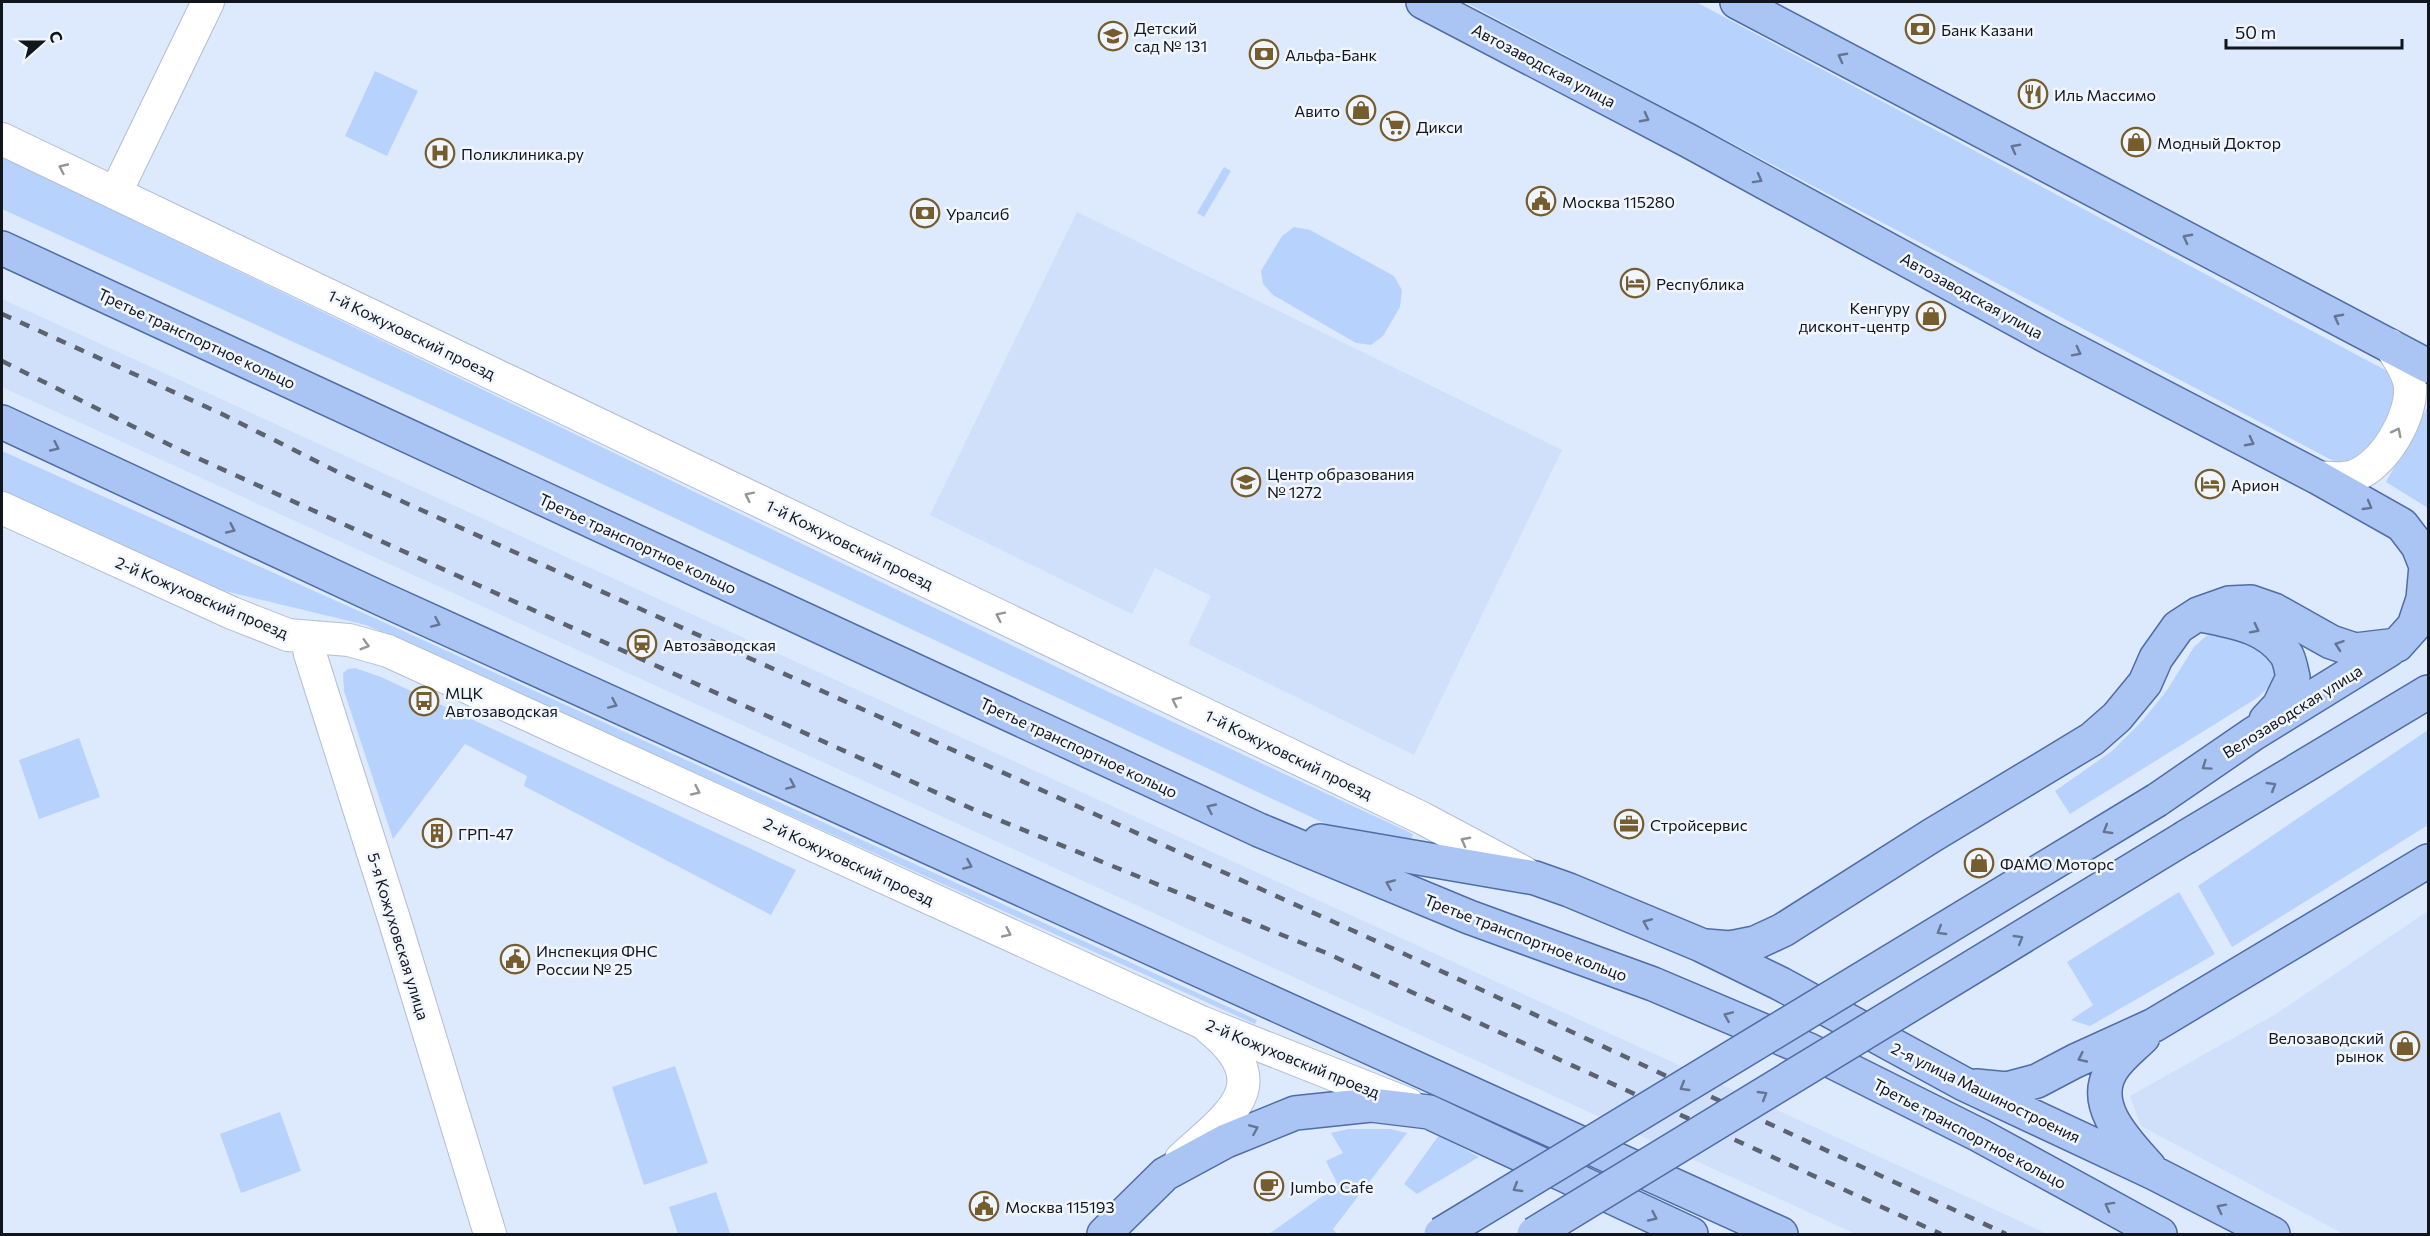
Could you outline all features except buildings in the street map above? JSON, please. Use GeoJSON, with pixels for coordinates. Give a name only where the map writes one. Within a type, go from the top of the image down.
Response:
{"type":"FeatureCollection","features":[{"type":"Feature","properties":{"kind":"main road","name":"Автозаводская улица"},"geometry":{"type":"LineString","coordinates":[[1423,2],[1689,141],[2050,338],[2317,477],[2402,525],[2418,546],[2426,566],[2423,600],[2414,626],[2397,645]]}},
{"type":"Feature","properties":{"kind":"main road"},"geometry":{"type":"LineString","coordinates":[[1737,2],[2428,366]]}},
{"type":"Feature","properties":{"kind":"main road","name":"Третье транспортное кольцо"},"geometry":{"type":"LineString","coordinates":[[2,248],[1259,830],[1469,917],[1653,984],[1809,1050],[1979,1135],[2160,1234]]}},
{"type":"Feature","properties":{"kind":"main road"},"geometry":{"type":"LineString","coordinates":[[2,423],[382,599],[1780,1234]]}},
{"type":"Feature","properties":{"kind":"main road"},"geometry":{"type":"LineString","coordinates":[[1701,945],[1738,946],[1755,943],[1783,930],[1931,836],[2092,739],[2116,717],[2145,683],[2156,658],[2178,627],[2198,614],[2229,603],[2251,602],[2274,610],[2331,642],[2355,650],[2397,645]]}},
{"type":"Feature","properties":{"kind":"main road"},"geometry":{"type":"LineString","coordinates":[[2198,614],[2247,624],[2270,636],[2288,656],[2293,677],[2279,706],[2253,734]]}},
{"type":"Feature","properties":{"kind":"main road","name":"Велозаводская улица"},"geometry":{"type":"LineString","coordinates":[[1441,1234],[2157,800],[2253,734],[2428,625]]}},
{"type":"Feature","properties":{"kind":"main road"},"geometry":{"type":"LineString","coordinates":[[1534,1234],[2186,837],[2422,698]]}},
{"type":"Feature","properties":{"kind":"main road"},"geometry":{"type":"LineString","coordinates":[[1259,830],[1535,878]]}},
{"type":"Feature","properties":{"kind":"main road"},"geometry":{"type":"LineString","coordinates":[[1964,1084],[2007,1089],[2037,1081],[2075,1061],[2154,1026],[2428,861]]}},
{"type":"Feature","properties":{"kind":"main road","name":"1-й Кожуховский проезд"},"geometry":{"type":"LineString","coordinates":[[1535,878],[1701,945]]}},
{"type":"Feature","properties":{"kind":"main road"},"geometry":{"type":"LineString","coordinates":[[1781,984],[1771,963],[1773,946],[1783,930]]}},
{"type":"Feature","properties":{"kind":"main road","name":"2-я улица Машиностроения"},"geometry":{"type":"LineString","coordinates":[[1701,945],[1781,984],[1964,1084],[2154,1173],[2273,1234]]}},
{"type":"Feature","properties":{"kind":"main road"},"geometry":{"type":"LineString","coordinates":[[2154,1026],[2111,1070],[2103,1090],[2106,1106],[2122,1135],[2154,1173]]}},
{"type":"Feature","properties":{"kind":"main road"},"geometry":{"type":"LineString","coordinates":[[1104,1234],[1165,1174],[1226,1141],[1295,1113],[1371,1105],[1429,1112]]}},
{"type":"Feature","properties":{"kind":"main road","name":"2-й Кожуховский проезд"},"geometry":{"type":"LineString","coordinates":[[1429,1112],[1691,1234]]}},
{"type":"Feature","properties":{"kind":"street"},"geometry":{"type":"LineString","coordinates":[[116,192],[208,2]]}},
{"type":"Feature","properties":{"kind":"street","name":"1-й Кожуховский проезд"},"geometry":{"type":"LineString","coordinates":[[2,139],[1412,813],[1535,878]]}},
{"type":"Feature","properties":{"kind":"street"},"geometry":{"type":"LineString","coordinates":[[2317,477],[2336,479],[2353,476],[2368,469],[2383,454],[2396,435],[2405,414],[2410,386],[2402,364],[2390,345]]}},
{"type":"Feature","properties":{"kind":"street","name":"2-й Кожуховский проезд"},"geometry":{"type":"LineString","coordinates":[[2,508],[232,613],[288,635],[307,639],[349,640],[388,651],[1201,1022],[1429,1112]]}},
{"type":"Feature","properties":{"kind":"street","name":"5-я Кожуховская улица"},"geometry":{"type":"LineString","coordinates":[[307,639],[490,1234]]}},
{"type":"Feature","properties":{"kind":"street"},"geometry":{"type":"LineString","coordinates":[[1165,1174],[1235,1108],[1244,1092],[1243,1076],[1237,1059],[1224,1040],[1201,1022]]}},
{"type":"Feature","properties":{"kind":"shaded area"},"geometry":{"type":"Polygon","coordinates":[[[1465,2],[1696,2],[2387,371],[2395,388],[2392,411],[2367,451],[2355,460],[2339,464],[1465,2]]]}},
{"type":"Feature","properties":{"kind":"shaded area"},"geometry":{"type":"Polygon","coordinates":[[[375,71],[418,91],[387,156],[345,136],[375,71]]]}},
{"type":"Feature","properties":{"kind":"shaded area"},"geometry":{"type":"Polygon","coordinates":[[[2,157],[1098,687],[1413,834],[1410,841],[1370,836],[1326,824],[515,443],[2,209],[2,157]]]}},
{"type":"Feature","properties":{"kind":"shaded area"},"geometry":{"type":"Polygon","coordinates":[[[1224,167],[1231,171],[1204,217],[1197,213],[1224,167]]]}},
{"type":"Feature","properties":{"kind":"shaded area","name":"Центр образования № 1272"},"geometry":{"type":"Polygon","coordinates":[[[1077,212],[1562,450],[1414,755],[1188,644],[1211,596],[1155,568],[1132,614],[930,515],[1077,212]]]}},
{"type":"Feature","properties":{"kind":"shaded area"},"geometry":{"type":"Polygon","coordinates":[[[1294,227],[1310,230],[1394,276],[1402,290],[1400,307],[1383,336],[1371,345],[1356,343],[1273,295],[1263,284],[1261,271],[1282,236],[1294,227]]]}},
{"type":"Feature","properties":{"kind":"shaded area"},"geometry":{"type":"Polygon","coordinates":[[[2,299],[2047,1234],[1856,1234],[2,387],[2,299]]]}},
{"type":"Feature","properties":{"kind":"shaded area"},"geometry":{"type":"Polygon","coordinates":[[[2428,406],[2428,508],[2386,482],[2428,406]]]}},
{"type":"Feature","properties":{"kind":"shaded area"},"geometry":{"type":"Polygon","coordinates":[[[2,451],[1257,1020],[1255,1024],[366,625],[225,591],[192,579],[2,491],[2,451]]]}},
{"type":"Feature","properties":{"kind":"shaded area"},"geometry":{"type":"Polygon","coordinates":[[[2224,632],[2269,651],[2280,677],[2257,698],[2070,814],[2055,791],[2112,751],[2143,720],[2167,690],[2194,647],[2206,636],[2224,632]]]}},
{"type":"Feature","properties":{"kind":"shaded area"},"geometry":{"type":"Polygon","coordinates":[[[355,668],[381,677],[796,870],[771,915],[524,786],[527,776],[465,744],[393,839],[344,691],[343,673],[355,668]]]}},
{"type":"Feature","properties":{"kind":"shaded area"},"geometry":{"type":"Polygon","coordinates":[[[2428,730],[2428,825],[2232,947],[2198,886],[2428,730]]]}},
{"type":"Feature","properties":{"kind":"shaded area"},"geometry":{"type":"Polygon","coordinates":[[[79,738],[100,797],[39,819],[19,760],[79,738]]]}},
{"type":"Feature","properties":{"kind":"shaded area"},"geometry":{"type":"Polygon","coordinates":[[[2179,892],[2215,954],[2090,1026],[2071,1020],[2093,1005],[2067,962],[2179,892]]]}},
{"type":"Feature","properties":{"kind":"shaded area"},"geometry":{"type":"Polygon","coordinates":[[[2428,911],[2428,1234],[2344,1234],[2141,1126],[2130,1096],[2276,1014],[2428,911]]]}},
{"type":"Feature","properties":{"kind":"shaded area"},"geometry":{"type":"Polygon","coordinates":[[[675,1066],[708,1163],[644,1185],[612,1087],[675,1066]]]}},
{"type":"Feature","properties":{"kind":"shaded area"},"geometry":{"type":"Polygon","coordinates":[[[280,1112],[301,1171],[241,1193],[220,1134],[280,1112]]]}},
{"type":"Feature","properties":{"kind":"shaded area"},"geometry":{"type":"Polygon","coordinates":[[[1348,1129],[1390,1129],[1407,1133],[1333,1229],[1337,1234],[1269,1234],[1338,1185],[1326,1161],[1343,1153],[1331,1133],[1348,1129]]]}},
{"type":"Feature","properties":{"kind":"shaded area"},"geometry":{"type":"Polygon","coordinates":[[[1439,1135],[1479,1157],[1417,1194],[1404,1184],[1439,1135]]]}},
{"type":"Feature","properties":{"kind":"shaded area"},"geometry":{"type":"Polygon","coordinates":[[[716,1192],[730,1233],[678,1234],[669,1207],[716,1192]]]}},
{"type":"Feature","properties":{"kind":"railway"},"geometry":{"type":"LineString","coordinates":[[2,314],[222,414],[346,476],[1398,951],[2006,1234]]}},
{"type":"Feature","properties":{"kind":"railway"},"geometry":{"type":"LineString","coordinates":[[2,361],[182,451],[977,811],[1324,952],[1941,1234]]}},
{"type":"Feature","properties":{"kind":"place","name":"Банк Казани"},"geometry":{"type":"Point","coordinates":[1920,29]}},
{"type":"Feature","properties":{"kind":"place","name":"Детский сад № 131"},"geometry":{"type":"Point","coordinates":[1113,36]}},
{"type":"Feature","properties":{"kind":"place","name":"Альфа-Банк"},"geometry":{"type":"Point","coordinates":[1264,54]}},
{"type":"Feature","properties":{"kind":"place","name":"Иль Массимо"},"geometry":{"type":"Point","coordinates":[2033,94]}},
{"type":"Feature","properties":{"kind":"place","name":"Авито"},"geometry":{"type":"Point","coordinates":[1361,110]}},
{"type":"Feature","properties":{"kind":"place","name":"Дикси"},"geometry":{"type":"Point","coordinates":[1395,126]}},
{"type":"Feature","properties":{"kind":"place","name":"Модный Доктор"},"geometry":{"type":"Point","coordinates":[2136,142]}},
{"type":"Feature","properties":{"kind":"place","name":"Поликлиника.ру"},"geometry":{"type":"Point","coordinates":[440,153]}},
{"type":"Feature","properties":{"kind":"place","name":"Москва 115280"},"geometry":{"type":"Point","coordinates":[1541,201]}},
{"type":"Feature","properties":{"kind":"place","name":"Уралсиб"},"geometry":{"type":"Point","coordinates":[925,213]}},
{"type":"Feature","properties":{"kind":"place","name":"Республика"},"geometry":{"type":"Point","coordinates":[1635,283]}},
{"type":"Feature","properties":{"kind":"place","name":"Кенгуру дисконт-центр"},"geometry":{"type":"Point","coordinates":[1931,316]}},
{"type":"Feature","properties":{"kind":"place","name":"Центр образования № 1272"},"geometry":{"type":"Point","coordinates":[1246,482]}},
{"type":"Feature","properties":{"kind":"place","name":"Арион"},"geometry":{"type":"Point","coordinates":[2210,484]}},
{"type":"Feature","properties":{"kind":"place","name":"Автозаводская"},"geometry":{"type":"Point","coordinates":[642,644]}},
{"type":"Feature","properties":{"kind":"place","name":"МЦК Автозаводская"},"geometry":{"type":"Point","coordinates":[424,701]}},
{"type":"Feature","properties":{"kind":"place","name":"Стройсервис"},"geometry":{"type":"Point","coordinates":[1629,824]}},
{"type":"Feature","properties":{"kind":"place","name":"ГРП-47"},"geometry":{"type":"Point","coordinates":[437,833]}},
{"type":"Feature","properties":{"kind":"place","name":"ФАМО Моторс"},"geometry":{"type":"Point","coordinates":[1979,863]}},
{"type":"Feature","properties":{"kind":"place","name":"Инспекция ФНС России № 25"},"geometry":{"type":"Point","coordinates":[515,959]}},
{"type":"Feature","properties":{"kind":"place","name":"Велозаводский рынок"},"geometry":{"type":"Point","coordinates":[2405,1046]}},
{"type":"Feature","properties":{"kind":"place","name":"Jumbo Cafe"},"geometry":{"type":"Point","coordinates":[1269,1186]}},
{"type":"Feature","properties":{"kind":"place","name":"Москва 115193"},"geometry":{"type":"Point","coordinates":[984,1206]}}]}
